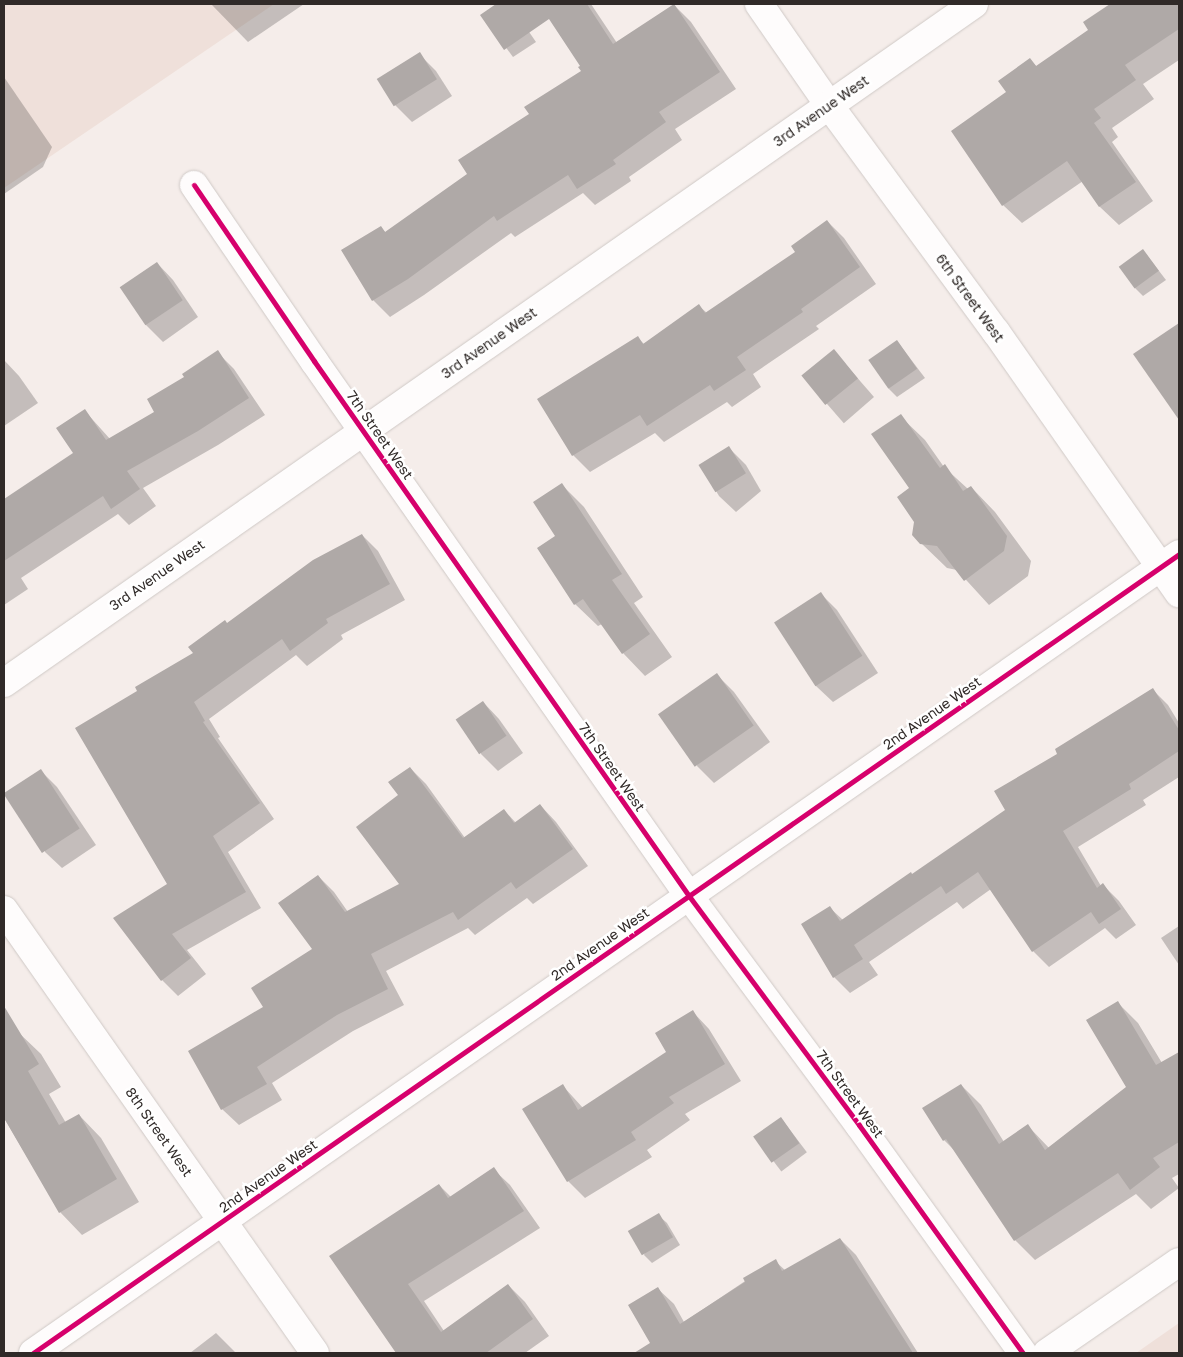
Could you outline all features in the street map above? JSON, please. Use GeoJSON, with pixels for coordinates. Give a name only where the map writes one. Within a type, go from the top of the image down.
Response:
{"type":"FeatureCollection","features":[{"type":"Feature","properties":{"kind":"street","name":"6th Street West"},"geometry":{"type":"LineString","coordinates":[[759,4],[830,105],[996,332],[1170,560],[1179,593]]}},
{"type":"Feature","properties":{"kind":"street","name":"3rd Avenue West"},"geometry":{"type":"LineString","coordinates":[[4,683],[974,4]]}},
{"type":"Feature","properties":{"kind":"street","name":"7th Street West"},"geometry":{"type":"LineString","coordinates":[[194,185],[524,662],[689,896],[859,1125],[1023,1353]]}},
{"type":"Feature","properties":{"kind":"street","name":"2nd Avenue West"},"geometry":{"type":"LineString","coordinates":[[33,1353],[1170,560]]}},
{"type":"Feature","properties":{"kind":"street","name":"8th Street West"},"geometry":{"type":"LineString","coordinates":[[4,910],[315,1353]]}},
{"type":"Feature","properties":{"kind":"street"},"geometry":{"type":"LineString","coordinates":[[1047,1353],[1179,1262]]}},
{"type":"Feature","properties":{"kind":"shaded area"},"geometry":{"type":"Polygon","coordinates":[[[4,4],[274,4],[4,188],[4,4]]]}},
{"type":"Feature","properties":{"kind":"shaded area"},"geometry":{"type":"Polygon","coordinates":[[[1179,1323],[1179,1353],[1136,1353],[1179,1323]]]}},
{"type":"Feature","properties":{"kind":"building"},"geometry":{"type":"Polygon","coordinates":[[[496,4],[587,4],[613,44],[674,4],[720,72],[659,112],[666,122],[613,160],[616,164],[577,189],[568,175],[497,221],[494,216],[408,279],[372,301],[341,250],[381,226],[385,232],[467,174],[458,160],[529,114],[524,107],[581,71],[578,67],[580,66],[549,19],[504,50],[480,15],[496,4]]]}},
{"type":"Feature","properties":{"kind":"building"},"geometry":{"type":"Polygon","coordinates":[[[1110,4],[1179,4],[1179,29],[1125,65],[1136,80],[1094,109],[1101,118],[1094,123],[1136,182],[1099,207],[1067,161],[1002,206],[951,131],[1006,92],[998,81],[1030,58],[1036,66],[1088,30],[1083,22],[1110,4]]]}},
{"type":"Feature","properties":{"kind":"building"},"geometry":{"type":"Polygon","coordinates":[[[420,52],[437,79],[394,106],[377,79],[420,52]]]}},
{"type":"Feature","properties":{"kind":"building"},"geometry":{"type":"Polygon","coordinates":[[[827,220],[860,267],[801,309],[803,312],[737,357],[746,370],[714,391],[710,385],[647,426],[640,415],[572,456],[537,399],[638,336],[643,344],[699,304],[705,313],[795,252],[791,246],[827,220]]]}},
{"type":"Feature","properties":{"kind":"building"},"geometry":{"type":"Polygon","coordinates":[[[1143,249],[1159,271],[1135,288],[1119,267],[1143,249]]]}},
{"type":"Feature","properties":{"kind":"building"},"geometry":{"type":"Polygon","coordinates":[[[157,262],[183,300],[145,325],[120,287],[157,262]]]}},
{"type":"Feature","properties":{"kind":"building"},"geometry":{"type":"Polygon","coordinates":[[[1179,323],[1179,420],[1133,354],[1179,323]]]}},
{"type":"Feature","properties":{"kind":"building"},"geometry":{"type":"Polygon","coordinates":[[[897,340],[917,369],[888,389],[868,360],[897,340]]]}},
{"type":"Feature","properties":{"kind":"building"},"geometry":{"type":"Polygon","coordinates":[[[834,349],[858,379],[825,405],[801,375],[834,349]]]}},
{"type":"Feature","properties":{"kind":"building"},"geometry":{"type":"Polygon","coordinates":[[[218,350],[249,398],[198,431],[127,471],[140,489],[111,509],[103,496],[4,561],[4,499],[73,453],[56,428],[85,409],[106,440],[154,412],[147,399],[184,377],[182,374],[218,350]]]}},
{"type":"Feature","properties":{"kind":"building"},"geometry":{"type":"Polygon","coordinates":[[[901,414],[940,468],[945,464],[963,491],[971,486],[1007,536],[1004,551],[964,581],[937,546],[920,544],[912,535],[914,522],[897,497],[909,488],[871,434],[901,414]]]}},
{"type":"Feature","properties":{"kind":"building"},"geometry":{"type":"Polygon","coordinates":[[[729,446],[746,473],[715,492],[698,465],[729,446]]]}},
{"type":"Feature","properties":{"kind":"building"},"geometry":{"type":"Polygon","coordinates":[[[562,483],[622,574],[612,580],[650,634],[622,654],[583,599],[574,605],[537,548],[555,536],[533,502],[562,483]]]}},
{"type":"Feature","properties":{"kind":"building"},"geometry":{"type":"Polygon","coordinates":[[[362,534],[390,584],[326,619],[328,623],[290,651],[282,639],[194,702],[205,721],[203,722],[260,803],[213,836],[246,892],[172,934],[191,958],[161,981],[113,918],[167,884],[75,728],[137,691],[135,687],[193,653],[188,647],[225,620],[227,623],[313,560],[362,534]]]}},
{"type":"Feature","properties":{"kind":"building"},"geometry":{"type":"Polygon","coordinates":[[[821,592],[862,656],[815,686],[774,622],[821,592]]]}},
{"type":"Feature","properties":{"kind":"building"},"geometry":{"type":"Polygon","coordinates":[[[717,673],[754,725],[695,767],[658,714],[717,673]]]}},
{"type":"Feature","properties":{"kind":"building"},"geometry":{"type":"Polygon","coordinates":[[[1153,688],[1179,730],[1179,751],[1129,784],[1131,789],[1063,831],[1097,888],[1103,883],[1121,909],[1099,924],[1091,912],[1032,952],[978,872],[946,894],[941,886],[854,945],[863,959],[833,978],[801,924],[830,906],[840,921],[911,872],[912,874],[1005,810],[994,791],[1057,754],[1055,749],[1153,688]]]}},
{"type":"Feature","properties":{"kind":"building"},"geometry":{"type":"Polygon","coordinates":[[[483,701],[506,736],[479,754],[456,719],[483,701]]]}},
{"type":"Feature","properties":{"kind":"building"},"geometry":{"type":"Polygon","coordinates":[[[410,767],[463,838],[504,809],[514,823],[540,804],[573,849],[516,889],[511,882],[458,920],[453,912],[371,954],[388,989],[337,1015],[257,1067],[267,1084],[221,1110],[188,1051],[263,1007],[251,988],[312,949],[278,903],[318,875],[345,912],[399,884],[356,827],[398,795],[388,782],[410,767]]]}},
{"type":"Feature","properties":{"kind":"building"},"geometry":{"type":"Polygon","coordinates":[[[41,769],[80,829],[42,853],[4,795],[41,769]]]}},
{"type":"Feature","properties":{"kind":"building"},"geometry":{"type":"Polygon","coordinates":[[[1118,1001],[1156,1065],[1179,1052],[1179,1142],[1153,1158],[1160,1167],[1130,1190],[1118,1173],[1014,1241],[946,1139],[943,1141],[922,1108],[961,1084],[999,1144],[1028,1124],[1045,1150],[1126,1087],[1086,1020],[1118,1001]]]}},
{"type":"Feature","properties":{"kind":"building"},"geometry":{"type":"Polygon","coordinates":[[[4,1006],[39,1064],[28,1071],[59,1125],[79,1114],[117,1179],[59,1213],[4,1118],[4,1006]]]}},
{"type":"Feature","properties":{"kind":"building"},"geometry":{"type":"Polygon","coordinates":[[[693,1010],[725,1064],[669,1097],[674,1103],[631,1132],[636,1140],[567,1182],[522,1109],[563,1084],[578,1110],[666,1052],[655,1033],[693,1010]]]}},
{"type":"Feature","properties":{"kind":"building"},"geometry":{"type":"Polygon","coordinates":[[[781,1117],[799,1143],[772,1163],[753,1137],[781,1117]]]}},
{"type":"Feature","properties":{"kind":"building"},"geometry":{"type":"Polygon","coordinates":[[[494,1167],[524,1211],[408,1284],[441,1332],[508,1284],[533,1319],[486,1353],[396,1353],[329,1256],[439,1184],[448,1198],[494,1167]]]}},
{"type":"Feature","properties":{"kind":"building"},"geometry":{"type":"Polygon","coordinates":[[[659,1213],[673,1237],[642,1255],[628,1231],[659,1213]]]}},
{"type":"Feature","properties":{"kind":"building"},"geometry":{"type":"Polygon","coordinates":[[[840,1238],[913,1353],[634,1353],[650,1343],[628,1305],[658,1287],[680,1324],[745,1282],[743,1278],[776,1259],[782,1271],[840,1238]]]}},
{"type":"Feature","properties":{"kind":"cycle path"},"geometry":{"type":"LineString","coordinates":[[194,185],[314,361],[689,896],[859,1125],[1023,1353]]}},
{"type":"Feature","properties":{"kind":"cycle path"},"geometry":{"type":"LineString","coordinates":[[33,1353],[1179,554]]}}]}
